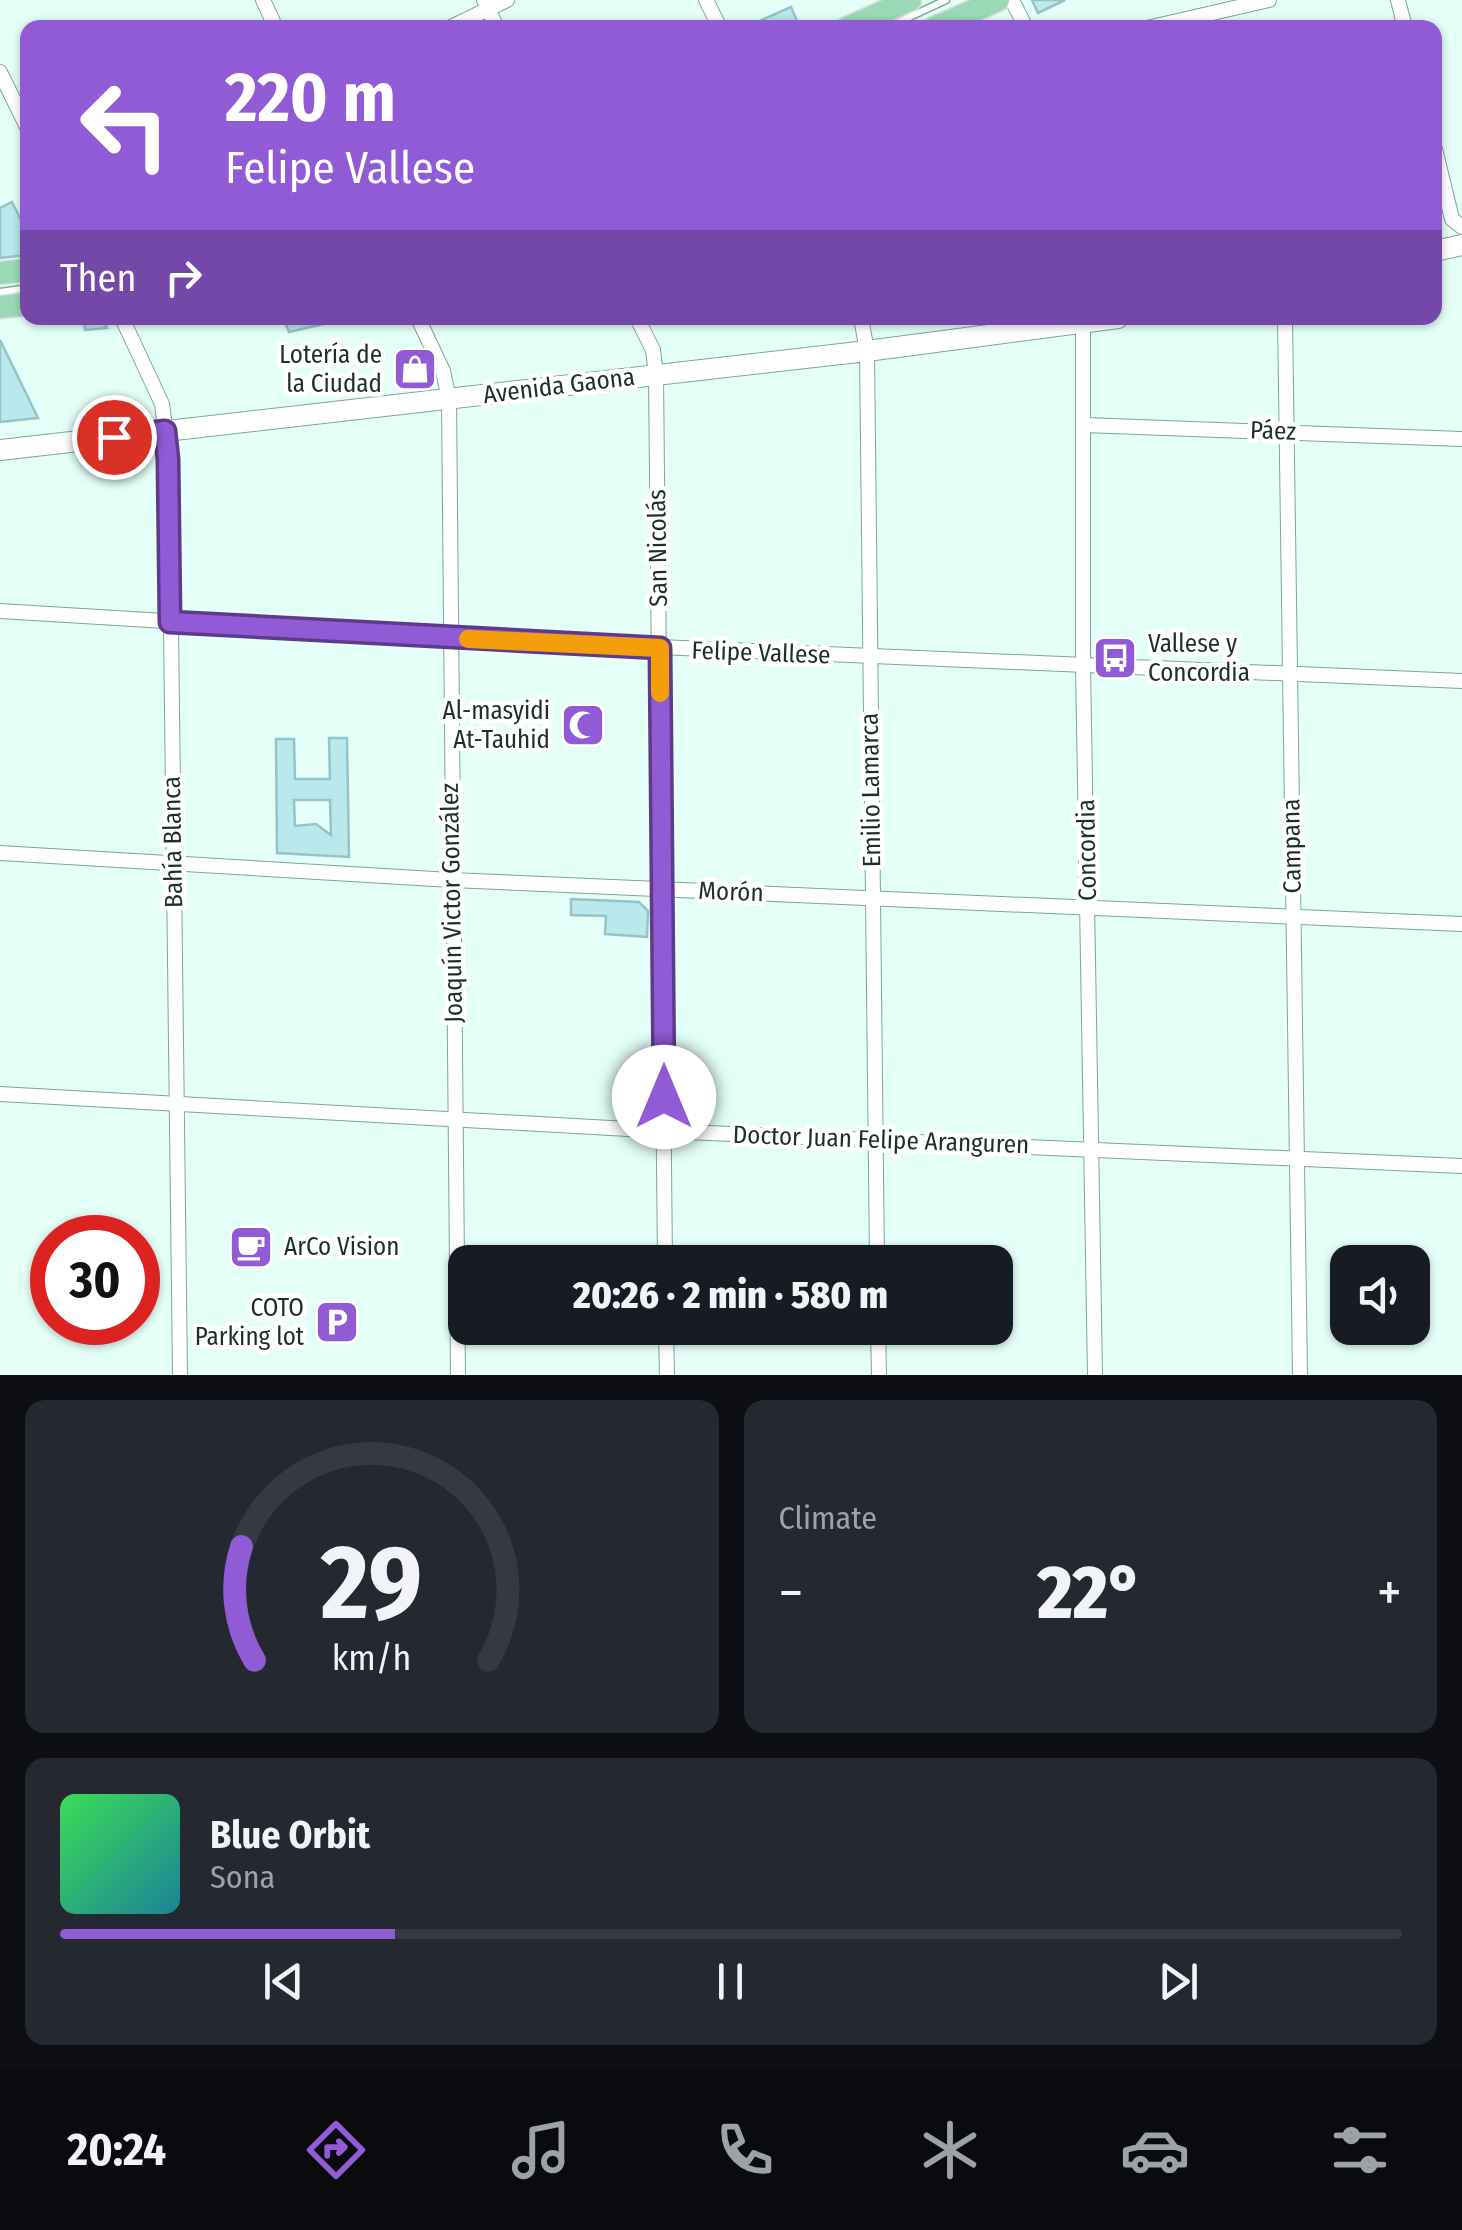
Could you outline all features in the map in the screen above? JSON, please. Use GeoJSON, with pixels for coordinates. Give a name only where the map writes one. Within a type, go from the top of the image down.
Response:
{"type":"FeatureCollection","features":[{"type":"Feature","properties":{"kind":"main road"},"geometry":{"type":"LineString","coordinates":[[865,20],[910,0]]}},
{"type":"Feature","properties":{"kind":"main road"},"geometry":{"type":"LineString","coordinates":[[952,20],[998,0]]}},
{"type":"Feature","properties":{"kind":"main road","name":"Avenida Gaona"},"geometry":{"type":"LineString","coordinates":[[0,450],[1075,325]]}},
{"type":"Feature","properties":{"kind":"street"},"geometry":{"type":"LineString","coordinates":[[462,20],[486,5],[508,0]]}},
{"type":"Feature","properties":{"kind":"street"},"geometry":{"type":"LineString","coordinates":[[1181,20],[1269,0]]}},
{"type":"Feature","properties":{"kind":"street"},"geometry":{"type":"LineString","coordinates":[[0,72],[20,112]]}},
{"type":"Feature","properties":{"kind":"street"},"geometry":{"type":"LineString","coordinates":[[1442,178],[1452,218],[1462,228]]}},
{"type":"Feature","properties":{"kind":"street","name":"Bahía Blanca"},"geometry":{"type":"LineString","coordinates":[[125,325],[162,404],[168,459],[180,1375]]}},
{"type":"Feature","properties":{"kind":"street","name":"Joaquín Victor González"},"geometry":{"type":"LineString","coordinates":[[421,325],[443,371],[448,399],[458,1375]]}},
{"type":"Feature","properties":{"kind":"street","name":"San Nicolás"},"geometry":{"type":"LineString","coordinates":[[640,325],[652,350],[656,375],[665,1245]]}},
{"type":"Feature","properties":{"kind":"street","name":"Emilio Lamarca"},"geometry":{"type":"LineString","coordinates":[[861,325],[867,352],[877,1245]]}},
{"type":"Feature","properties":{"kind":"street","name":"Concordia"},"geometry":{"type":"LineString","coordinates":[[1083,325],[1094,1375]]}},
{"type":"Feature","properties":{"kind":"street","name":"Campana"},"geometry":{"type":"LineString","coordinates":[[1284,325],[1300,1375]]}},
{"type":"Feature","properties":{"kind":"street","name":"Páez"},"geometry":{"type":"LineString","coordinates":[[1084,425],[1462,438]]}},
{"type":"Feature","properties":{"kind":"street","name":"Felipe Vallese"},"geometry":{"type":"LineString","coordinates":[[0,610],[448,638],[1462,681]]}},
{"type":"Feature","properties":{"kind":"street","name":"Morón"},"geometry":{"type":"LineString","coordinates":[[0,852],[452,880],[1462,924]]}},
{"type":"Feature","properties":{"kind":"street","name":"Doctor Juan Felipe Aranguren"},"geometry":{"type":"LineString","coordinates":[[0,1094],[664,1132],[1462,1166]]}},
{"type":"Feature","properties":{"kind":"street"},"geometry":{"type":"LineString","coordinates":[[666,1345],[667,1375]]}},
{"type":"Feature","properties":{"kind":"street"},"geometry":{"type":"LineString","coordinates":[[878,1345],[879,1375]]}},
{"type":"Feature","properties":{"kind":"lane"},"geometry":{"type":"LineString","coordinates":[[903,20],[946,0]]}},
{"type":"Feature","properties":{"kind":"building"},"geometry":{"type":"Polygon","coordinates":[[[1032,0],[1065,0],[1038,13],[1032,0]]]}},
{"type":"Feature","properties":{"kind":"building"},"geometry":{"type":"Polygon","coordinates":[[[791,7],[797,20],[762,20],[791,7]]]}},
{"type":"Feature","properties":{"kind":"building"},"geometry":{"type":"Polygon","coordinates":[[[12,202],[20,218],[20,256],[0,258],[0,208],[12,202]]]}},
{"type":"Feature","properties":{"kind":"building"},"geometry":{"type":"Polygon","coordinates":[[[85,325],[107,328],[85,330],[85,325]]]}},
{"type":"Feature","properties":{"kind":"building"},"geometry":{"type":"Polygon","coordinates":[[[286,325],[319,325],[289,332],[286,325]]]}},
{"type":"Feature","properties":{"kind":"building"},"geometry":{"type":"Polygon","coordinates":[[[0,340],[38,418],[0,422],[0,340]]]}},
{"type":"Feature","properties":{"kind":"building"},"geometry":{"type":"Polygon","coordinates":[[[329,738],[347,738],[349,857],[277,853],[276,739],[294,739],[295,779],[330,779],[329,738]],[[294,800],[295,826],[316,824],[331,835],[330,800],[294,800]]]}},
{"type":"Feature","properties":{"kind":"building"},"geometry":{"type":"Polygon","coordinates":[[[571,899],[639,902],[648,911],[647,937],[605,934],[606,916],[571,915],[571,899]]]}},
{"type":"Feature","properties":{"kind":"slow traffic"},"geometry":{"type":"LineString","coordinates":[[468,639],[660,648],[660,693]]}},
{"type":"Feature","properties":{"kind":"place","name":"Lotería de la Ciudad"},"geometry":{"type":"Point","coordinates":[415,369]}},
{"type":"Feature","properties":{"kind":"place","name":"Vallese y Concordia"},"geometry":{"type":"Point","coordinates":[1115,658]}},
{"type":"Feature","properties":{"kind":"place","name":"Al-masyidi At-Tauhid"},"geometry":{"type":"Point","coordinates":[583,725]}},
{"type":"Feature","properties":{"kind":"place","name":"ArCo Vision"},"geometry":{"type":"Point","coordinates":[251,1247]}},
{"type":"Feature","properties":{"kind":"place","name":"COTO Parking lot"},"geometry":{"type":"Point","coordinates":[337,1322]}},
{"type":"Feature","properties":{"kind":"route"},"geometry":{"type":"LineString","coordinates":[[114,437],[165,431],[170,622],[660,648],[664,1097]]}}]}
